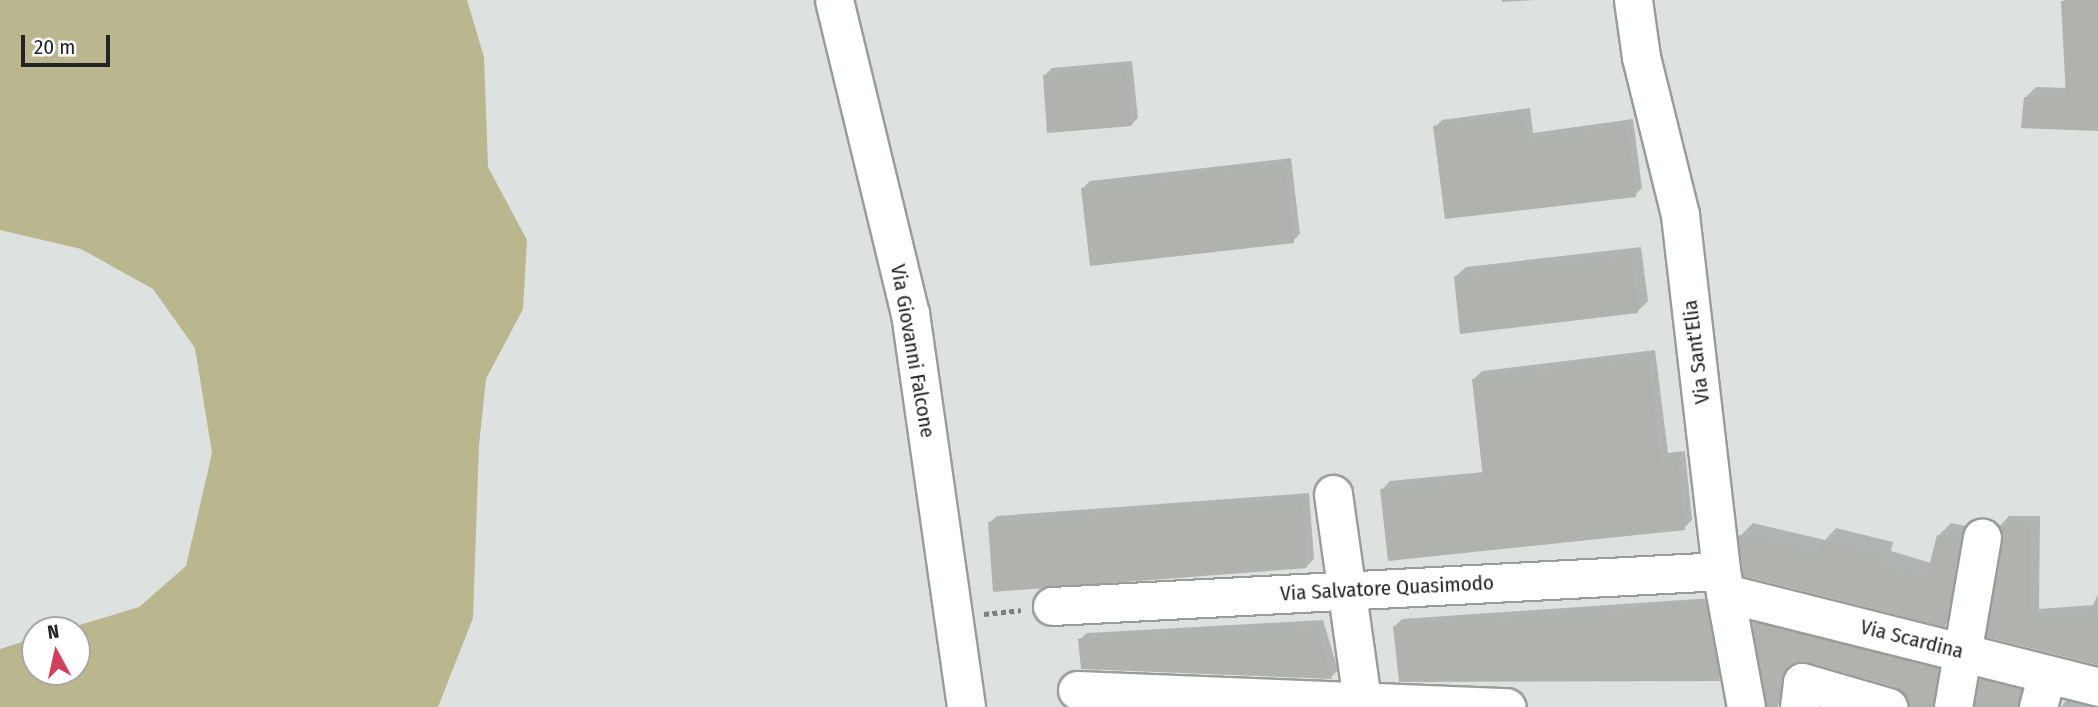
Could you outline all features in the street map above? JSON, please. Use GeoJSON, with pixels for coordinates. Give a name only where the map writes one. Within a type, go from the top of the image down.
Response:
{"type":"FeatureCollection","features":[{"type":"Feature","properties":{"kind":"street","name":"Via Giovanni Falcone"},"geometry":{"type":"LineString","coordinates":[[834,0],[910,313],[956,617],[966,707]]}},
{"type":"Feature","properties":{"kind":"street","name":"Via Sant'Elia"},"geometry":{"type":"LineString","coordinates":[[1633,0],[1641,57],[1680,215],[1723,582],[1746,707]]}},
{"type":"Feature","properties":{"kind":"street"},"geometry":{"type":"LineString","coordinates":[[1334,494],[1363,706]]}},
{"type":"Feature","properties":{"kind":"street"},"geometry":{"type":"LineString","coordinates":[[1953,707],[1982,537]]}},
{"type":"Feature","properties":{"kind":"street","name":"Via Salvatore Quasimodo"},"geometry":{"type":"LineString","coordinates":[[1052,606],[1346,590],[1723,582]]}},
{"type":"Feature","properties":{"kind":"street","name":"Via Scardina"},"geometry":{"type":"LineString","coordinates":[[1723,582],[1962,651],[2042,690],[2098,687]]}},
{"type":"Feature","properties":{"kind":"street"},"geometry":{"type":"LineString","coordinates":[[1799,707],[1802,682],[1888,707]]}},
{"type":"Feature","properties":{"kind":"street"},"geometry":{"type":"LineString","coordinates":[[1077,690],[1363,706],[1507,707]]}},
{"type":"Feature","properties":{"kind":"path"},"geometry":{"type":"LineString","coordinates":[[956,617],[1052,606]]}},
{"type":"Feature","properties":{"kind":"shaded area"},"geometry":{"type":"Polygon","coordinates":[[[0,0],[467,0],[484,57],[488,167],[527,240],[523,309],[486,379],[479,445],[473,618],[438,707],[0,707],[0,649],[21,642],[21,686],[91,686],[91,622],[139,607],[186,566],[212,453],[195,348],[153,289],[81,249],[0,230],[0,0]]]}},
{"type":"Feature","properties":{"kind":"building"},"geometry":{"type":"Polygon","coordinates":[[[2098,0],[2098,131],[2021,128],[2024,97],[2066,98],[2061,1],[2098,0]]]}},
{"type":"Feature","properties":{"kind":"building"},"geometry":{"type":"Polygon","coordinates":[[[1126,68],[1132,126],[1047,133],[1043,75],[1126,68]]]}},
{"type":"Feature","properties":{"kind":"building"},"geometry":{"type":"Polygon","coordinates":[[[1523,114],[1526,139],[1626,125],[1636,197],[1445,219],[1433,126],[1523,114]]]}},
{"type":"Feature","properties":{"kind":"building"},"geometry":{"type":"Polygon","coordinates":[[[1285,164],[1294,243],[1090,266],[1081,188],[1285,164]]]}},
{"type":"Feature","properties":{"kind":"building"},"geometry":{"type":"Polygon","coordinates":[[[1631,256],[1638,313],[1460,334],[1454,277],[1631,256]]]}},
{"type":"Feature","properties":{"kind":"building"},"geometry":{"type":"Polygon","coordinates":[[[1648,358],[1660,460],[1678,458],[1685,530],[1388,561],[1380,489],[1483,478],[1472,379],[1648,358]]]}},
{"type":"Feature","properties":{"kind":"building"},"geometry":{"type":"Polygon","coordinates":[[[1302,499],[1307,568],[993,592],[988,522],[1302,499]]]}},
{"type":"Feature","properties":{"kind":"building"},"geometry":{"type":"Polygon","coordinates":[[[1998,525],[2031,525],[2030,617],[2098,613],[2098,665],[1986,637],[2003,541],[1998,525]]]}},
{"type":"Feature","properties":{"kind":"building"},"geometry":{"type":"Polygon","coordinates":[[[1738,535],[1819,554],[1821,540],[1881,555],[1879,564],[1926,578],[1937,535],[1960,540],[1945,627],[1743,576],[1738,535]]]}},
{"type":"Feature","properties":{"kind":"building"},"geometry":{"type":"Polygon","coordinates":[[[1706,604],[1720,681],[1399,682],[1393,626],[1706,604]]]}},
{"type":"Feature","properties":{"kind":"building"},"geometry":{"type":"Polygon","coordinates":[[[1752,621],[1938,668],[1933,707],[1908,707],[1904,693],[1894,687],[1807,662],[1786,668],[1778,707],[1766,707],[1752,621]]]}},
{"type":"Feature","properties":{"kind":"building"},"geometry":{"type":"Polygon","coordinates":[[[1316,626],[1332,679],[1081,669],[1078,639],[1316,626]]]}},
{"type":"Feature","properties":{"kind":"building"},"geometry":{"type":"Polygon","coordinates":[[[1979,679],[2021,689],[2018,707],[1974,707],[1979,679]]]}}]}
